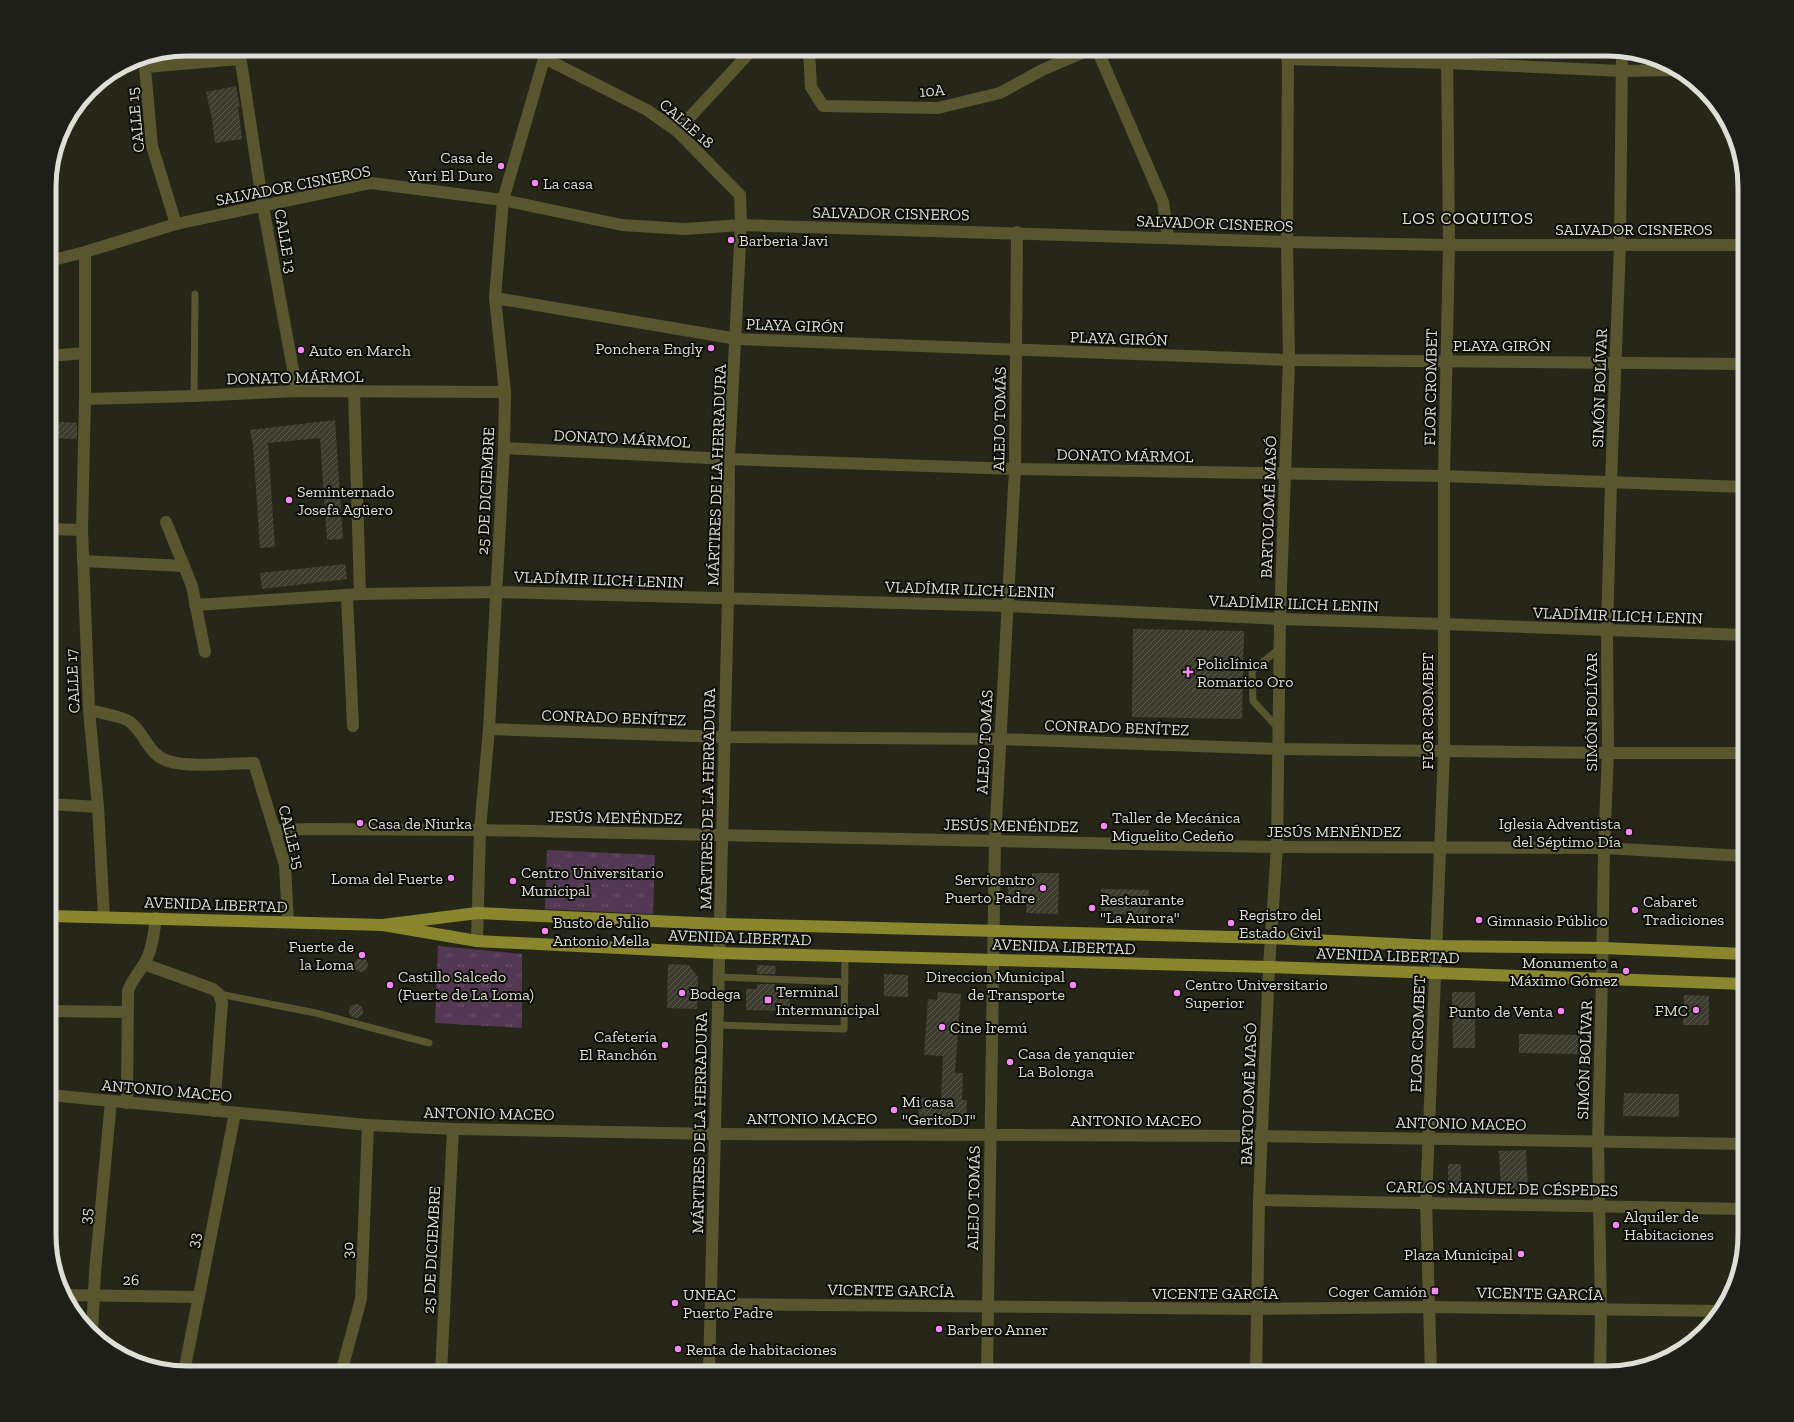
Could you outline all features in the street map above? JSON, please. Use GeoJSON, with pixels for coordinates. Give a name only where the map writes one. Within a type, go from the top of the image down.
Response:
{"type":"FeatureCollection","features":[{"type":"Feature","properties":{"kind":"main road","name":"AVENIDA LIBERTAD"},"geometry":{"type":"LineString","coordinates":[[383,925],[477,913],[720,924],[1271,938],[1436,946],[1603,948],[1738,954]]}},
{"type":"Feature","properties":{"kind":"main road","name":"AVENIDA LIBERTAD"},"geometry":{"type":"LineString","coordinates":[[56,916],[383,925],[477,941],[719,953],[1269,967],[1738,984]]}},
{"type":"Feature","properties":{"kind":"street"},"geometry":{"type":"LineString","coordinates":[[151,61],[216,56]]}},
{"type":"Feature","properties":{"kind":"street","name":"CALLE 13"},"geometry":{"type":"LineString","coordinates":[[239,56],[263,206],[297,391]]}},
{"type":"Feature","properties":{"kind":"street","name":"25 DE DICIEMBRE"},"geometry":{"type":"LineString","coordinates":[[477,941],[480,830],[489,729],[504,448],[505,392],[495,298],[503,200],[542,56]]}},
{"type":"Feature","properties":{"kind":"street","name":"CALLE 18"},"geometry":{"type":"LineString","coordinates":[[550,56],[647,110],[677,132],[740,195],[741,225]]}},
{"type":"Feature","properties":{"kind":"street"},"geometry":{"type":"LineString","coordinates":[[677,132],[747,56]]}},
{"type":"Feature","properties":{"kind":"street","name":"10A"},"geometry":{"type":"LineString","coordinates":[[809,56],[811,87],[823,106],[938,108],[1000,94],[1042,70],[1075,56]]}},
{"type":"Feature","properties":{"kind":"street"},"geometry":{"type":"LineString","coordinates":[[1100,56],[1163,202],[1168,237]]}},
{"type":"Feature","properties":{"kind":"street","name":"BARTOLOMÉ MASÓ"},"geometry":{"type":"LineString","coordinates":[[1256,1366],[1259,1200],[1269,967],[1277,847],[1280,619],[1289,360],[1287,242],[1287,56]]}},
{"type":"Feature","properties":{"kind":"street"},"geometry":{"type":"LineString","coordinates":[[1323,56],[1622,71],[1665,70]]}},
{"type":"Feature","properties":{"kind":"street","name":"FLOR CROMBET"},"geometry":{"type":"LineString","coordinates":[[1431,1366],[1426,1202],[1444,752],[1444,476],[1449,245],[1447,56]]}},
{"type":"Feature","properties":{"kind":"street","name":"SIMÓN BOLÍVAR"},"geometry":{"type":"LineString","coordinates":[[1600,1366],[1602,1310],[1598,1205],[1598,1141],[1604,848],[1608,753],[1607,631],[1620,244],[1622,57]]}},
{"type":"Feature","properties":{"kind":"street","name":"CALLE 15"},"geometry":{"type":"LineString","coordinates":[[145,63],[152,146],[176,224]]}},
{"type":"Feature","properties":{"kind":"street","name":"SALVADOR CISNEROS"},"geometry":{"type":"LineString","coordinates":[[56,258],[85,252],[176,224],[371,183],[503,200],[622,225],[685,229],[741,225],[1017,232],[1287,242],[1449,245],[1738,245]]}},
{"type":"Feature","properties":{"kind":"street","name":"MÁRTIRES DE LA HERRADURA"},"geometry":{"type":"LineString","coordinates":[[709,1366],[728,599],[729,459],[737,339],[741,225]]}},
{"type":"Feature","properties":{"kind":"street","name":"ALEJO TOMÁS"},"geometry":{"type":"LineString","coordinates":[[987,1366],[992,930],[999,739],[1015,468],[1017,232]]}},
{"type":"Feature","properties":{"kind":"street","name":"CALLE 17"},"geometry":{"type":"LineString","coordinates":[[85,252],[85,399],[82,530],[89,710],[98,807],[104,917]]}},
{"type":"Feature","properties":{"kind":"street","name":"PLAYA GIRÓN"},"geometry":{"type":"LineString","coordinates":[[495,298],[737,339],[1289,360],[1738,364]]}},
{"type":"Feature","properties":{"kind":"street"},"geometry":{"type":"LineString","coordinates":[[56,355],[85,353]]}},
{"type":"Feature","properties":{"kind":"street","name":"DONATO MÁRMOL"},"geometry":{"type":"LineString","coordinates":[[85,399],[297,391],[505,392]]}},
{"type":"Feature","properties":{"kind":"street"},"geometry":{"type":"LineString","coordinates":[[354,391],[360,594]]}},
{"type":"Feature","properties":{"kind":"street","name":"DONATO MÁRMOL"},"geometry":{"type":"LineString","coordinates":[[504,448],[729,459],[1015,468],[1444,476],[1738,487]]}},
{"type":"Feature","properties":{"kind":"street"},"geometry":{"type":"LineString","coordinates":[[166,522],[192,586],[205,652]]}},
{"type":"Feature","properties":{"kind":"street"},"geometry":{"type":"LineString","coordinates":[[56,529],[82,530]]}},
{"type":"Feature","properties":{"kind":"street"},"geometry":{"type":"LineString","coordinates":[[83,560],[184,566]]}},
{"type":"Feature","properties":{"kind":"street","name":"VLADÍMIR ILICH LENIN"},"geometry":{"type":"LineString","coordinates":[[195,605],[360,594],[497,592],[1008,606],[1280,619],[1738,635]]}},
{"type":"Feature","properties":{"kind":"street"},"geometry":{"type":"LineString","coordinates":[[348,596],[353,726]]}},
{"type":"Feature","properties":{"kind":"street","name":"CALLE 15"},"geometry":{"type":"LineString","coordinates":[[89,710],[130,721],[153,753],[167,761],[184,764],[254,763],[276,830],[285,865],[288,922]]}},
{"type":"Feature","properties":{"kind":"street","name":"CONRADO BENÍTEZ"},"geometry":{"type":"LineString","coordinates":[[489,729],[724,737],[999,739],[1279,749],[1444,752],[1738,753]]}},
{"type":"Feature","properties":{"kind":"street"},"geometry":{"type":"LineString","coordinates":[[56,804],[98,807]]}},
{"type":"Feature","properties":{"kind":"street","name":"JESÚS MENÉNDEZ"},"geometry":{"type":"LineString","coordinates":[[276,830],[480,830],[1277,847],[1604,848],[1738,856]]}},
{"type":"Feature","properties":{"kind":"street"},"geometry":{"type":"LineString","coordinates":[[127,1103],[128,991],[132,981],[149,954],[156,918]]}},
{"type":"Feature","properties":{"kind":"street"},"geometry":{"type":"LineString","coordinates":[[144,964],[213,989],[219,994],[222,1003],[214,1111]]}},
{"type":"Feature","properties":{"kind":"street"},"geometry":{"type":"LineString","coordinates":[[56,1011],[128,1012]]}},
{"type":"Feature","properties":{"kind":"street","name":"ANTONIO MACEO"},"geometry":{"type":"LineString","coordinates":[[56,1096],[368,1125],[453,1129],[715,1134],[1262,1136],[1738,1144]]}},
{"type":"Feature","properties":{"kind":"street","name":"35"},"geometry":{"type":"LineString","coordinates":[[92,1326],[111,1101]]}},
{"type":"Feature","properties":{"kind":"street","name":"33"},"geometry":{"type":"LineString","coordinates":[[185,1366],[235,1113]]}},
{"type":"Feature","properties":{"kind":"street","name":"30"},"geometry":{"type":"LineString","coordinates":[[343,1366],[361,1299],[368,1125]]}},
{"type":"Feature","properties":{"kind":"street","name":"25 DE DICIEMBRE"},"geometry":{"type":"LineString","coordinates":[[441,1366],[453,1129]]}},
{"type":"Feature","properties":{"kind":"street","name":"CARLOS MANUEL DE CÉSPEDES"},"geometry":{"type":"LineString","coordinates":[[1259,1200],[1598,1205],[1738,1209]]}},
{"type":"Feature","properties":{"kind":"street","name":"26"},"geometry":{"type":"LineString","coordinates":[[71,1295],[198,1297]]}},
{"type":"Feature","properties":{"kind":"street","name":"VICENTE GARCÍA"},"geometry":{"type":"LineString","coordinates":[[711,1304],[1256,1309],[1430,1307],[1714,1311]]}},
{"type":"Feature","properties":{"kind":"lane"},"geometry":{"type":"LineString","coordinates":[[194,396],[196,294]]}},
{"type":"Feature","properties":{"kind":"lane"},"geometry":{"type":"LineString","coordinates":[[1279,729],[1253,701],[1252,671],[1280,648]]}},
{"type":"Feature","properties":{"kind":"lane"},"geometry":{"type":"LineString","coordinates":[[717,1025],[844,1029],[845,957]]}},
{"type":"Feature","properties":{"kind":"lane"},"geometry":{"type":"LineString","coordinates":[[718,977],[844,982]]}},
{"type":"Feature","properties":{"kind":"lane"},"geometry":{"type":"LineString","coordinates":[[219,994],[316,1013],[429,1043]]}},
{"type":"Feature","properties":{"kind":"green space"},"geometry":{"type":"Polygon","coordinates":[[[547,850],[655,855],[653,914],[545,909],[547,850]]]}},
{"type":"Feature","properties":{"kind":"green space"},"geometry":{"type":"Polygon","coordinates":[[[438,946],[522,954],[522,1028],[435,1023],[438,946]]]}},
{"type":"Feature","properties":{"kind":"building"},"geometry":{"type":"Polygon","coordinates":[[[236,86],[240,107],[238,107],[242,139],[215,143],[212,119],[206,92],[236,86]]]}},
{"type":"Feature","properties":{"kind":"building"},"geometry":{"type":"Polygon","coordinates":[[[335,420],[343,539],[327,540],[320,438],[268,443],[275,547],[260,548],[253,445],[250,430],[335,420]]]}},
{"type":"Feature","properties":{"kind":"building"},"geometry":{"type":"Polygon","coordinates":[[[56,422],[77,423],[77,439],[56,438],[56,422]]]}},
{"type":"Feature","properties":{"kind":"building"},"geometry":{"type":"Polygon","coordinates":[[[345,564],[347,579],[262,589],[260,573],[345,564]]]}},
{"type":"Feature","properties":{"kind":"building","name":"Policlínica Romarico Oro"},"geometry":{"type":"Polygon","coordinates":[[[1133,629],[1244,631],[1242,719],[1132,717],[1133,629]]]}},
{"type":"Feature","properties":{"kind":"building"},"geometry":{"type":"Polygon","coordinates":[[[1032,873],[1059,873],[1058,914],[1026,913],[1027,896],[1008,896],[1008,877],[1032,878],[1032,873]]]}},
{"type":"Feature","properties":{"kind":"building"},"geometry":{"type":"Polygon","coordinates":[[[1101,889],[1149,890],[1148,915],[1101,914],[1101,889]]]}},
{"type":"Feature","properties":{"kind":"building"},"geometry":{"type":"Polygon","coordinates":[[[358,958],[364,958],[368,962],[368,968],[364,972],[358,972],[354,968],[354,962],[358,958]]]}},
{"type":"Feature","properties":{"kind":"building","name":"Bodega"},"geometry":{"type":"Polygon","coordinates":[[[668,964],[689,965],[698,977],[697,1009],[667,1008],[668,964]]]}},
{"type":"Feature","properties":{"kind":"building"},"geometry":{"type":"Polygon","coordinates":[[[757,965],[776,966],[775,974],[757,974],[757,965]]]}},
{"type":"Feature","properties":{"kind":"building"},"geometry":{"type":"Polygon","coordinates":[[[884,974],[908,975],[908,997],[884,996],[884,974]]]}},
{"type":"Feature","properties":{"kind":"building","name":"Terminal Intermunicipal"},"geometry":{"type":"Polygon","coordinates":[[[757,984],[775,984],[775,989],[790,989],[790,1011],[746,1010],[746,989],[757,989],[757,984]]]}},
{"type":"Feature","properties":{"kind":"building"},"geometry":{"type":"Polygon","coordinates":[[[938,992],[961,994],[955,1073],[963,1073],[962,1100],[967,1100],[966,1123],[918,1120],[919,1098],[941,1100],[943,1056],[924,1055],[928,999],[937,1000],[938,992]]]}},
{"type":"Feature","properties":{"kind":"building"},"geometry":{"type":"Polygon","coordinates":[[[1452,992],[1475,992],[1475,1048],[1453,1048],[1452,992]]]}},
{"type":"Feature","properties":{"kind":"building","name":"FMC"},"geometry":{"type":"Polygon","coordinates":[[[1684,995],[1709,996],[1709,1025],[1683,1025],[1684,995]]]}},
{"type":"Feature","properties":{"kind":"building"},"geometry":{"type":"Polygon","coordinates":[[[353,1004],[359,1004],[363,1008],[363,1014],[359,1018],[353,1018],[349,1014],[349,1008],[353,1004]]]}},
{"type":"Feature","properties":{"kind":"building"},"geometry":{"type":"Polygon","coordinates":[[[1519,1034],[1580,1035],[1579,1054],[1519,1053],[1519,1034]]]}},
{"type":"Feature","properties":{"kind":"building"},"geometry":{"type":"Polygon","coordinates":[[[1624,1093],[1679,1094],[1679,1117],[1623,1116],[1624,1093]]]}},
{"type":"Feature","properties":{"kind":"building"},"geometry":{"type":"Polygon","coordinates":[[[1526,1150],[1528,1191],[1501,1192],[1499,1151],[1526,1150]]]}},
{"type":"Feature","properties":{"kind":"building"},"geometry":{"type":"Polygon","coordinates":[[[1448,1164],[1461,1164],[1461,1192],[1448,1191],[1448,1164]]]}},
{"type":"Feature","properties":{"kind":"place","name":"Casa de Yuri El Duro"},"geometry":{"type":"Point","coordinates":[501,166]}},
{"type":"Feature","properties":{"kind":"place","name":"La casa"},"geometry":{"type":"Point","coordinates":[535,183]}},
{"type":"Feature","properties":{"kind":"place","name":"Barberia Javi"},"geometry":{"type":"Point","coordinates":[731,240]}},
{"type":"Feature","properties":{"kind":"place","name":"Ponchera Engly"},"geometry":{"type":"Point","coordinates":[711,348]}},
{"type":"Feature","properties":{"kind":"place","name":"Auto en March"},"geometry":{"type":"Point","coordinates":[301,350]}},
{"type":"Feature","properties":{"kind":"place","name":"Seminternado Josefa Agüero"},"geometry":{"type":"Point","coordinates":[289,500]}},
{"type":"Feature","properties":{"kind":"place","name":"Policlínica Romarico Oro"},"geometry":{"type":"Point","coordinates":[1188,672]}},
{"type":"Feature","properties":{"kind":"place","name":"Casa de Niurka"},"geometry":{"type":"Point","coordinates":[360,823]}},
{"type":"Feature","properties":{"kind":"place","name":"Taller de Mecánica Miguelito Cedeño"},"geometry":{"type":"Point","coordinates":[1104,826]}},
{"type":"Feature","properties":{"kind":"place","name":"Iglesia Adventista del Séptimo Día"},"geometry":{"type":"Point","coordinates":[1629,832]}},
{"type":"Feature","properties":{"kind":"place","name":"Loma del Fuerte"},"geometry":{"type":"Point","coordinates":[451,878]}},
{"type":"Feature","properties":{"kind":"place","name":"Centro Universitario Municipal"},"geometry":{"type":"Point","coordinates":[513,881]}},
{"type":"Feature","properties":{"kind":"place","name":"Servicentro Puerto Padre"},"geometry":{"type":"Point","coordinates":[1043,888]}},
{"type":"Feature","properties":{"kind":"place","name":"Restaurante \"La Aurora\""},"geometry":{"type":"Point","coordinates":[1092,908]}},
{"type":"Feature","properties":{"kind":"place","name":"Cabaret Tradiciones"},"geometry":{"type":"Point","coordinates":[1635,910]}},
{"type":"Feature","properties":{"kind":"place","name":"Gimnasio Público"},"geometry":{"type":"Point","coordinates":[1479,920]}},
{"type":"Feature","properties":{"kind":"place","name":"Registro del Estado Civil"},"geometry":{"type":"Point","coordinates":[1231,923]}},
{"type":"Feature","properties":{"kind":"place","name":"Busto de Julio Antonio Mella"},"geometry":{"type":"Point","coordinates":[545,931]}},
{"type":"Feature","properties":{"kind":"place","name":"Fuerte de la Loma"},"geometry":{"type":"Point","coordinates":[362,955]}},
{"type":"Feature","properties":{"kind":"place","name":"Monumento a Máximo Gómez"},"geometry":{"type":"Point","coordinates":[1626,971]}},
{"type":"Feature","properties":{"kind":"place","name":"Castillo Salcedo (Fuerte de La Loma)"},"geometry":{"type":"Point","coordinates":[390,985]}},
{"type":"Feature","properties":{"kind":"place","name":"Direccion Municipal de Transporte"},"geometry":{"type":"Point","coordinates":[1073,985]}},
{"type":"Feature","properties":{"kind":"place","name":"Bodega"},"geometry":{"type":"Point","coordinates":[682,993]}},
{"type":"Feature","properties":{"kind":"place","name":"Centro Universitario Superior"},"geometry":{"type":"Point","coordinates":[1177,993]}},
{"type":"Feature","properties":{"kind":"place","name":"Terminal Intermunicipal"},"geometry":{"type":"Point","coordinates":[768,1000]}},
{"type":"Feature","properties":{"kind":"place","name":"FMC"},"geometry":{"type":"Point","coordinates":[1696,1010]}},
{"type":"Feature","properties":{"kind":"place","name":"Punto de Venta"},"geometry":{"type":"Point","coordinates":[1561,1011]}},
{"type":"Feature","properties":{"kind":"place","name":"Cine Iremú"},"geometry":{"type":"Point","coordinates":[942,1027]}},
{"type":"Feature","properties":{"kind":"place","name":"Cafetería El Ranchón"},"geometry":{"type":"Point","coordinates":[665,1045]}},
{"type":"Feature","properties":{"kind":"place","name":"Casa de yanquier La Bolonga"},"geometry":{"type":"Point","coordinates":[1010,1062]}},
{"type":"Feature","properties":{"kind":"place","name":"Mi casa \"GeritoDJ\""},"geometry":{"type":"Point","coordinates":[894,1110]}},
{"type":"Feature","properties":{"kind":"place","name":"Alquiler de Habitaciones"},"geometry":{"type":"Point","coordinates":[1616,1225]}},
{"type":"Feature","properties":{"kind":"place","name":"Plaza Municipal"},"geometry":{"type":"Point","coordinates":[1521,1254]}},
{"type":"Feature","properties":{"kind":"place","name":"Coger Camión"},"geometry":{"type":"Point","coordinates":[1435,1291]}},
{"type":"Feature","properties":{"kind":"place","name":"UNEAC Puerto Padre"},"geometry":{"type":"Point","coordinates":[675,1303]}},
{"type":"Feature","properties":{"kind":"place","name":"Barbero Anner"},"geometry":{"type":"Point","coordinates":[939,1329]}},
{"type":"Feature","properties":{"kind":"place","name":"Renta de habitaciones"},"geometry":{"type":"Point","coordinates":[678,1349]}},
{"type":"Feature","properties":{"kind":"district","name":"LOS COQUITOS"},"geometry":{"type":"Point","coordinates":[1468,218]}}]}
